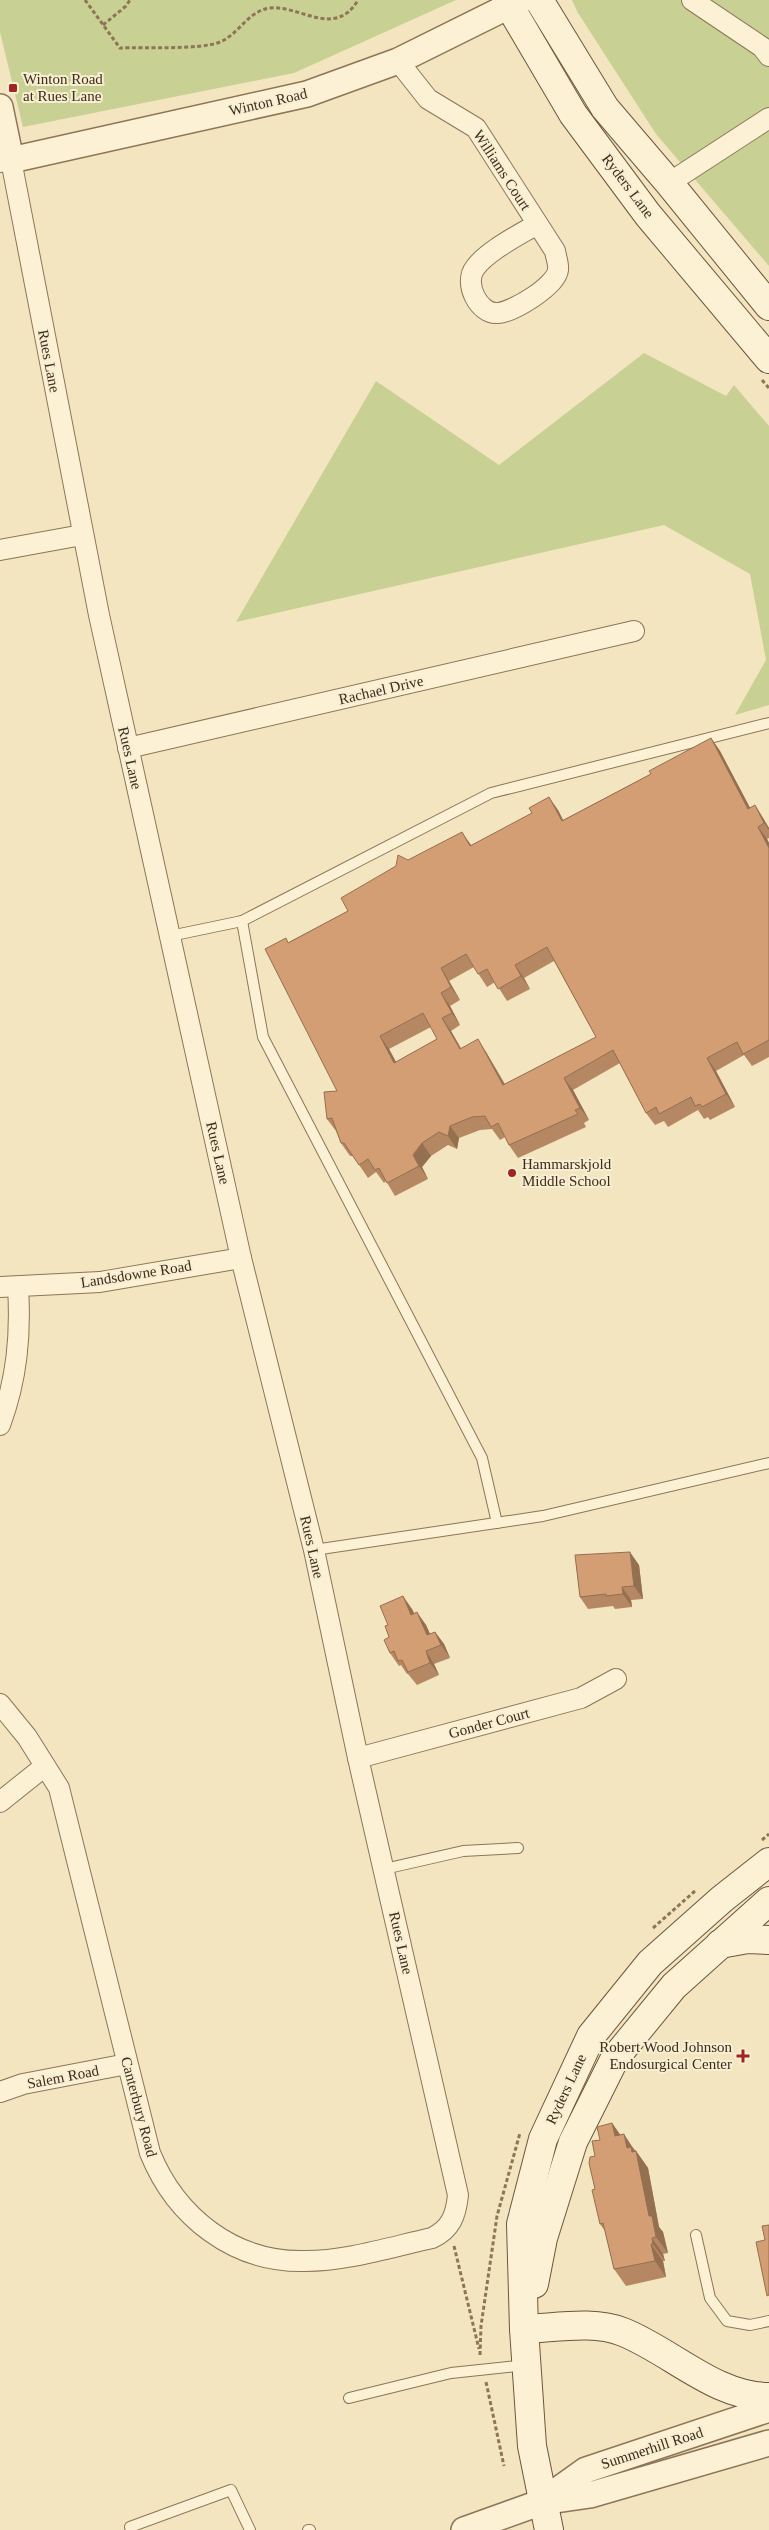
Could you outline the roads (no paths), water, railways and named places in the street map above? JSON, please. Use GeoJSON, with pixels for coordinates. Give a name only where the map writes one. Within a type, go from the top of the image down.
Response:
{"type":"FeatureCollection","features":[{"type":"Feature","properties":{"kind":"main road","name":"Ryders Lane"},"geometry":{"type":"LineString","coordinates":[[539,0],[605,108],[769,306]]}},
{"type":"Feature","properties":{"kind":"main road","name":"Ryders Lane"},"geometry":{"type":"LineString","coordinates":[[512,2],[573,114],[648,215],[769,359]]}},
{"type":"Feature","properties":{"kind":"main road","name":"Ryders Lane"},"geometry":{"type":"LineString","coordinates":[[542,2502],[532,2446],[524,2329],[521,2224],[542,2139],[591,2036],[650,1964],[722,1899],[769,1862]]}},
{"type":"Feature","properties":{"kind":"main road","name":"Ryders Lane"},"geometry":{"type":"LineString","coordinates":[[524,2329],[543,2238],[573,2142],[615,2058],[674,1986],[769,1901]]}},
{"type":"Feature","properties":{"kind":"main road"},"geometry":{"type":"LineString","coordinates":[[720,1944],[748,1939],[769,1940]]}},
{"type":"Feature","properties":{"kind":"main road"},"geometry":{"type":"LineString","coordinates":[[524,2329],[594,2326],[622,2331],[718,2385],[742,2393],[769,2397]]}},
{"type":"Feature","properties":{"kind":"main road"},"geometry":{"type":"LineString","coordinates":[[542,2502],[549,2530]]}},
{"type":"Feature","properties":{"kind":"street"},"geometry":{"type":"LineString","coordinates":[[697,1],[762,47],[769,56]]}},
{"type":"Feature","properties":{"kind":"street","name":"Winton Road"},"geometry":{"type":"LineString","coordinates":[[6,161],[307,94],[398,61],[512,2]]}},
{"type":"Feature","properties":{"kind":"street","name":"Williams Court"},"geometry":{"type":"LineString","coordinates":[[398,61],[428,99],[476,128],[555,251],[558,270],[553,281],[543,290],[511,310],[496,314],[484,309],[475,298],[472,288],[473,269],[482,260],[537,224]]}},
{"type":"Feature","properties":{"kind":"street","name":"Rues Lane"},"geometry":{"type":"LineString","coordinates":[[0,107],[6,161],[82,535],[128,748],[241,1258],[314,1550],[358,1758],[458,2195]]}},
{"type":"Feature","properties":{"kind":"street"},"geometry":{"type":"LineString","coordinates":[[669,183],[769,118]]}},
{"type":"Feature","properties":{"kind":"street"},"geometry":{"type":"LineString","coordinates":[[0,550],[82,535]]}},
{"type":"Feature","properties":{"kind":"street","name":"Rachael Drive"},"geometry":{"type":"LineString","coordinates":[[128,748],[634,631]]}},
{"type":"Feature","properties":{"kind":"street","name":"Landsdowne Road"},"geometry":{"type":"LineString","coordinates":[[9,1287],[100,1282],[241,1258]]}},
{"type":"Feature","properties":{"kind":"street"},"geometry":{"type":"LineString","coordinates":[[0,1425],[14,1378],[19,1347],[9,1287]]}},
{"type":"Feature","properties":{"kind":"street","name":"Gonder Court"},"geometry":{"type":"LineString","coordinates":[[358,1758],[582,1698],[616,1679]]}},
{"type":"Feature","properties":{"kind":"street","name":"Canterbury Road"},"geometry":{"type":"LineString","coordinates":[[0,1704],[27,1737],[59,1788],[150,2153],[164,2184],[197,2222],[210,2233],[240,2249],[272,2258],[305,2262],[432,2238],[444,2232],[451,2224],[456,2210],[458,2195]]}},
{"type":"Feature","properties":{"kind":"street"},"geometry":{"type":"LineString","coordinates":[[0,1802],[45,1766]]}},
{"type":"Feature","properties":{"kind":"street","name":"Salem Road"},"geometry":{"type":"LineString","coordinates":[[0,2092],[22,2084],[127,2064]]}},
{"type":"Feature","properties":{"kind":"street","name":"Summerhill Road"},"geometry":{"type":"LineString","coordinates":[[542,2502],[586,2470],[769,2409]]}},
{"type":"Feature","properties":{"kind":"street","name":"Summerhill Road"},"geometry":{"type":"LineString","coordinates":[[464,2530],[542,2502],[590,2496],[769,2443]]}},
{"type":"Feature","properties":{"kind":"lane"},"geometry":{"type":"LineString","coordinates":[[170,936],[242,921],[491,793],[769,723]]}},
{"type":"Feature","properties":{"kind":"lane"},"geometry":{"type":"LineString","coordinates":[[242,921],[264,1038],[482,1458],[497,1523]]}},
{"type":"Feature","properties":{"kind":"lane"},"geometry":{"type":"LineString","coordinates":[[314,1550],[543,1516],[769,1463]]}},
{"type":"Feature","properties":{"kind":"lane"},"geometry":{"type":"LineString","coordinates":[[384,1869],[463,1851],[518,1848]]}},
{"type":"Feature","properties":{"kind":"lane"},"geometry":{"type":"LineString","coordinates":[[696,2235],[710,2298],[727,2320],[750,2325],[769,2321]]}},
{"type":"Feature","properties":{"kind":"lane"},"geometry":{"type":"LineString","coordinates":[[349,2398],[452,2374],[527,2365]]}},
{"type":"Feature","properties":{"kind":"lane"},"geometry":{"type":"LineString","coordinates":[[131,2530],[130,2528],[231,2490],[250,2530]]}},
{"type":"Feature","properties":{"kind":"place","name":"Winton Road at Rues Lane"},"geometry":{"type":"Point","coordinates":[13,88]}},
{"type":"Feature","properties":{"kind":"place","name":"Hammarskjold Middle School"},"geometry":{"type":"Point","coordinates":[512,1173]}},
{"type":"Feature","properties":{"kind":"place","name":"Robert Wood Johnson Endosurgical Center"},"geometry":{"type":"Point","coordinates":[743,2056]}}]}
